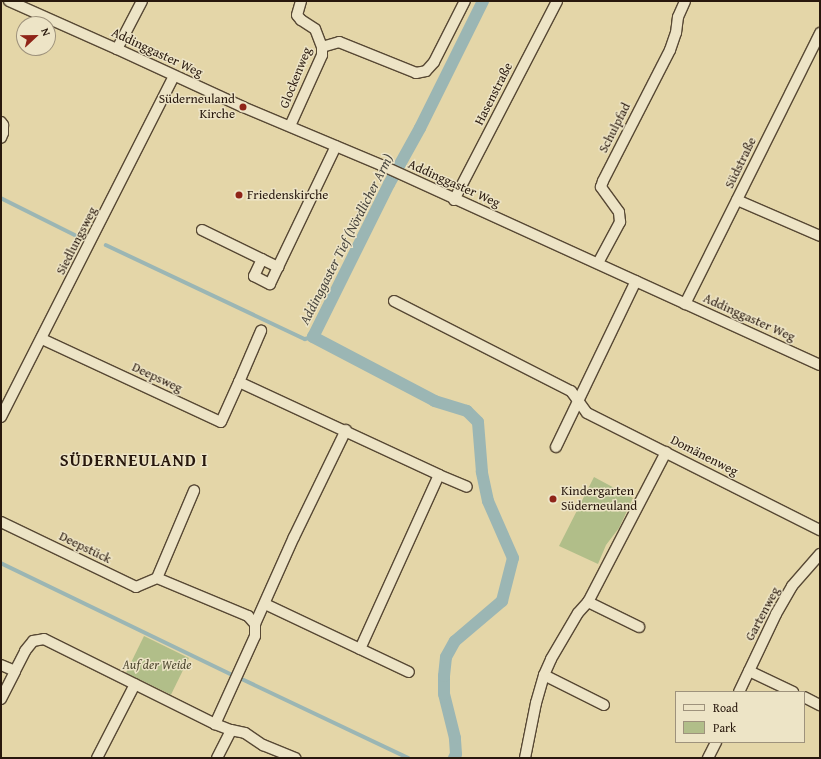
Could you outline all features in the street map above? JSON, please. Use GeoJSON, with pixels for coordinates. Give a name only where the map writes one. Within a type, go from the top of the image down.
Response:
{"type":"FeatureCollection","features":[{"type":"Feature","properties":{"kind":"street","name":"Addinggaster Weg"},"geometry":{"type":"LineString","coordinates":[[9,1],[117,48],[174,76],[406,176],[454,200],[598,263],[820,365]]}},
{"type":"Feature","properties":{"kind":"street"},"geometry":{"type":"LineString","coordinates":[[117,48],[142,1]]}},
{"type":"Feature","properties":{"kind":"street","name":"Glockenweg"},"geometry":{"type":"LineString","coordinates":[[290,126],[322,55],[322,47],[315,29],[302,20],[298,15],[301,1]]}},
{"type":"Feature","properties":{"kind":"street"},"geometry":{"type":"LineString","coordinates":[[322,47],[339,42],[416,73],[426,71],[434,62],[465,1]]}},
{"type":"Feature","properties":{"kind":"street","name":"Hasenstraße"},"geometry":{"type":"LineString","coordinates":[[454,200],[557,1]]}},
{"type":"Feature","properties":{"kind":"street","name":"Schulpfad"},"geometry":{"type":"LineString","coordinates":[[598,263],[620,222],[619,212],[601,187],[602,181],[670,50],[676,33],[678,17],[685,1]]}},
{"type":"Feature","properties":{"kind":"street","name":"Südstraße"},"geometry":{"type":"LineString","coordinates":[[685,304],[820,33]]}},
{"type":"Feature","properties":{"kind":"street","name":"Siedlungsweg"},"geometry":{"type":"LineString","coordinates":[[1,417],[42,339],[174,76]]}},
{"type":"Feature","properties":{"kind":"street"},"geometry":{"type":"LineString","coordinates":[[1,122],[3,133],[1,138]]}},
{"type":"Feature","properties":{"kind":"street"},"geometry":{"type":"LineString","coordinates":[[262,259],[254,276],[270,284],[336,146]]}},
{"type":"Feature","properties":{"kind":"street"},"geometry":{"type":"LineString","coordinates":[[737,200],[820,236]]}},
{"type":"Feature","properties":{"kind":"street"},"geometry":{"type":"LineString","coordinates":[[202,230],[278,267]]}},
{"type":"Feature","properties":{"kind":"street"},"geometry":{"type":"LineString","coordinates":[[556,447],[579,403],[636,281]]}},
{"type":"Feature","properties":{"kind":"street","name":"Domänenweg"},"geometry":{"type":"LineString","coordinates":[[394,301],[571,391],[587,413],[820,530]]}},
{"type":"Feature","properties":{"kind":"street","name":"Deepsweg"},"geometry":{"type":"LineString","coordinates":[[42,339],[221,422],[261,330]]}},
{"type":"Feature","properties":{"kind":"street"},"geometry":{"type":"LineString","coordinates":[[239,382],[346,430],[466,487]]}},
{"type":"Feature","properties":{"kind":"street"},"geometry":{"type":"LineString","coordinates":[[215,724],[255,636],[255,624],[294,537],[346,430]]}},
{"type":"Feature","properties":{"kind":"street"},"geometry":{"type":"LineString","coordinates":[[525,758],[544,675],[550,659],[578,613],[588,602],[666,452]]}},
{"type":"Feature","properties":{"kind":"street"},"geometry":{"type":"LineString","coordinates":[[360,649],[440,475]]}},
{"type":"Feature","properties":{"kind":"street"},"geometry":{"type":"LineString","coordinates":[[194,491],[158,578],[248,616],[255,624]]}},
{"type":"Feature","properties":{"kind":"street","name":"Deepstück"},"geometry":{"type":"LineString","coordinates":[[1,522],[136,587],[158,578]]}},
{"type":"Feature","properties":{"kind":"street","name":"Gartenweg"},"geometry":{"type":"LineString","coordinates":[[739,691],[776,614],[792,586],[820,554]]}},
{"type":"Feature","properties":{"kind":"street"},"geometry":{"type":"LineString","coordinates":[[588,602],[639,627]]}},
{"type":"Feature","properties":{"kind":"street"},"geometry":{"type":"LineString","coordinates":[[265,604],[409,672]]}},
{"type":"Feature","properties":{"kind":"street"},"geometry":{"type":"LineString","coordinates":[[1,699],[24,651],[33,641],[44,639],[215,724],[245,733],[263,744],[296,758]]}},
{"type":"Feature","properties":{"kind":"street"},"geometry":{"type":"LineString","coordinates":[[1,664],[15,671]]}},
{"type":"Feature","properties":{"kind":"street"},"geometry":{"type":"LineString","coordinates":[[749,671],[791,691]]}},
{"type":"Feature","properties":{"kind":"street"},"geometry":{"type":"LineString","coordinates":[[544,675],[604,705]]}},
{"type":"Feature","properties":{"kind":"street"},"geometry":{"type":"LineString","coordinates":[[97,758],[135,684]]}},
{"type":"Feature","properties":{"kind":"street"},"geometry":{"type":"LineString","coordinates":[[805,698],[820,705]]}},
{"type":"Feature","properties":{"kind":"street"},"geometry":{"type":"LineString","coordinates":[[217,758],[231,730]]}},
{"type":"Feature","properties":{"kind":"street"},"geometry":{"type":"LineString","coordinates":[[708,758],[716,743]]}},
{"type":"Feature","properties":{"kind":"green space"},"geometry":{"type":"Polygon","coordinates":[[[594,477],[633,498],[619,528],[606,545],[598,564],[559,546],[594,477]]]}},
{"type":"Feature","properties":{"kind":"green space","name":"Auf der Weide"},"geometry":{"type":"Polygon","coordinates":[[[144,636],[189,658],[171,695],[126,673],[144,636]]]}},
{"type":"Feature","properties":{"kind":"waterway","name":"Addinggaster Tief (Nördlicher Arm)"},"geometry":{"type":"LineString","coordinates":[[454,758],[456,754],[455,738],[444,694],[446,657],[455,641],[502,601],[513,558],[488,501],[482,472],[478,422],[467,411],[435,401],[313,337],[389,184],[420,128],[483,1]]}},
{"type":"Feature","properties":{"kind":"waterway"},"geometry":{"type":"LineString","coordinates":[[1,198],[77,236]]}},
{"type":"Feature","properties":{"kind":"waterway"},"geometry":{"type":"LineString","coordinates":[[106,245],[305,339],[313,337]]}},
{"type":"Feature","properties":{"kind":"waterway"},"geometry":{"type":"LineString","coordinates":[[1,563],[231,674]]}},
{"type":"Feature","properties":{"kind":"waterway"},"geometry":{"type":"LineString","coordinates":[[242,679],[408,758]]}},
{"type":"Feature","properties":{"kind":"place","name":"Süderneuland Kirche"},"geometry":{"type":"Point","coordinates":[243,107]}},
{"type":"Feature","properties":{"kind":"place","name":"Friedenskirche"},"geometry":{"type":"Point","coordinates":[239,195]}},
{"type":"Feature","properties":{"kind":"place","name":"Kindergarten Süderneuland"},"geometry":{"type":"Point","coordinates":[553,499]}},
{"type":"Feature","properties":{"kind":"district","name":"SÜDERNEULAND I"},"geometry":{"type":"Point","coordinates":[134,460]}}]}
